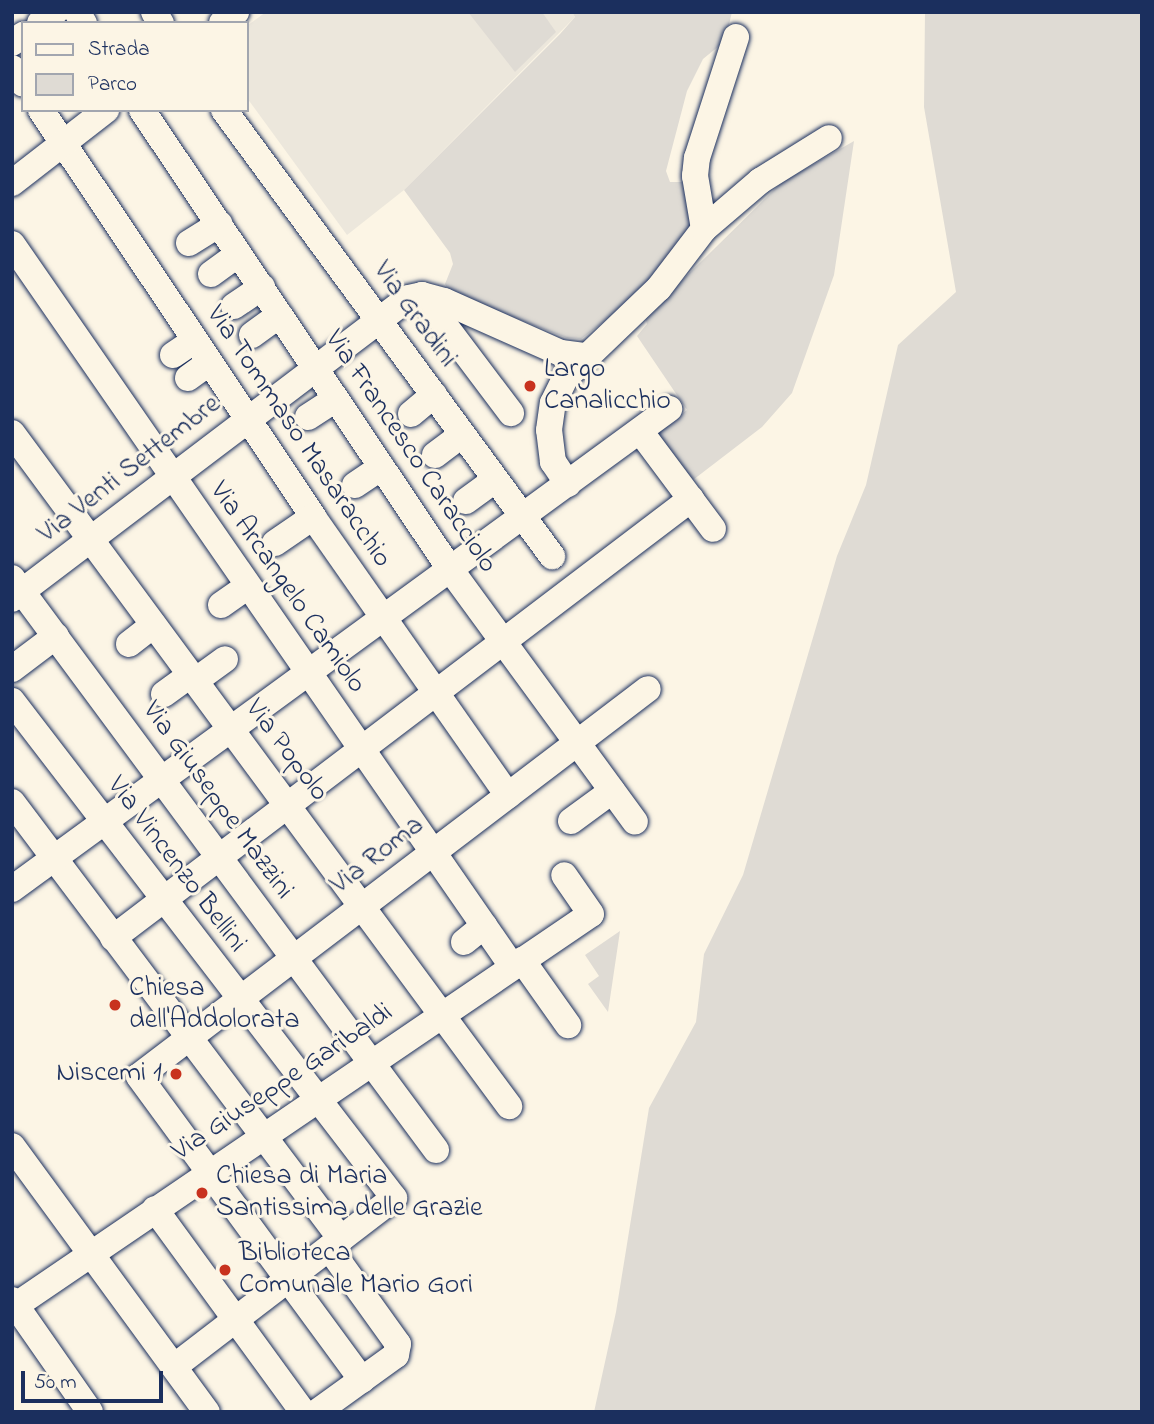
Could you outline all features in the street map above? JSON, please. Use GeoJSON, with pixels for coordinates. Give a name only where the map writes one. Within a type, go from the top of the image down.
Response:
{"type":"FeatureCollection","features":[{"type":"Feature","properties":{"kind":"street"},"geometry":{"type":"LineString","coordinates":[[704,229],[695,176],[697,158],[736,37]]}},
{"type":"Feature","properties":{"kind":"street","name":"Via Tommaso Masaracchio"},"geometry":{"type":"LineString","coordinates":[[42,112],[184,348],[199,370],[247,419],[508,796]]}},
{"type":"Feature","properties":{"kind":"street"},"geometry":{"type":"LineString","coordinates":[[25,183],[63,144],[103,112]]}},
{"type":"Feature","properties":{"kind":"street","name":"Via Francesco Caracciolo"},"geometry":{"type":"LineString","coordinates":[[143,112],[450,569],[635,822]]}},
{"type":"Feature","properties":{"kind":"street","name":"Via Gradini"},"geometry":{"type":"LineString","coordinates":[[225,112],[552,556]]}},
{"type":"Feature","properties":{"kind":"street"},"geometry":{"type":"LineString","coordinates":[[568,484],[553,462],[543,400],[584,356],[659,288],[704,229],[761,181],[829,138]]}},
{"type":"Feature","properties":{"kind":"street"},"geometry":{"type":"LineString","coordinates":[[189,243],[219,224]]}},
{"type":"Feature","properties":{"kind":"street","name":"Via Arcangelo Camiolo"},"geometry":{"type":"LineString","coordinates":[[12,244],[433,853],[474,934],[517,963],[568,1025]]}},
{"type":"Feature","properties":{"kind":"street"},"geometry":{"type":"LineString","coordinates":[[211,274],[239,254]]}},
{"type":"Feature","properties":{"kind":"street"},"geometry":{"type":"LineString","coordinates":[[233,306],[262,287]]}},
{"type":"Feature","properties":{"kind":"street"},"geometry":{"type":"LineString","coordinates":[[422,295],[561,353],[584,356]]}},
{"type":"Feature","properties":{"kind":"street"},"geometry":{"type":"LineString","coordinates":[[422,295],[511,413]]}},
{"type":"Feature","properties":{"kind":"street","name":"Via Venti Settembre"},"geometry":{"type":"LineString","coordinates":[[16,589],[90,541],[378,320],[409,298],[422,295]]}},
{"type":"Feature","properties":{"kind":"street"},"geometry":{"type":"LineString","coordinates":[[252,335],[280,314]]}},
{"type":"Feature","properties":{"kind":"street"},"geometry":{"type":"LineString","coordinates":[[411,414],[434,396]]}},
{"type":"Feature","properties":{"kind":"street"},"geometry":{"type":"LineString","coordinates":[[308,418],[336,399]]}},
{"type":"Feature","properties":{"kind":"street"},"geometry":{"type":"LineString","coordinates":[[12,889],[669,409]]}},
{"type":"Feature","properties":{"kind":"street"},"geometry":{"type":"LineString","coordinates":[[640,431],[686,497],[713,529]]}},
{"type":"Feature","properties":{"kind":"street","name":"Via Popolo"},"geometry":{"type":"LineString","coordinates":[[12,433],[509,1106]]}},
{"type":"Feature","properties":{"kind":"street"},"geometry":{"type":"LineString","coordinates":[[435,454],[462,435]]}},
{"type":"Feature","properties":{"kind":"street"},"geometry":{"type":"LineString","coordinates":[[355,485],[382,467]]}},
{"type":"Feature","properties":{"kind":"street"},"geometry":{"type":"LineString","coordinates":[[466,501],[495,480]]}},
{"type":"Feature","properties":{"kind":"street"},"geometry":{"type":"LineString","coordinates":[[113,938],[686,497]]}},
{"type":"Feature","properties":{"kind":"street"},"geometry":{"type":"LineString","coordinates":[[275,542],[313,517]]}},
{"type":"Feature","properties":{"kind":"street"},"geometry":{"type":"LineString","coordinates":[[220,606],[247,587]]}},
{"type":"Feature","properties":{"kind":"street","name":"Via Giuseppe Mazzini"},"geometry":{"type":"LineString","coordinates":[[16,589],[56,636],[436,1150]]}},
{"type":"Feature","properties":{"kind":"street"},"geometry":{"type":"LineString","coordinates":[[129,644],[153,625]]}},
{"type":"Feature","properties":{"kind":"street"},"geometry":{"type":"LineString","coordinates":[[12,669],[56,636]]}},
{"type":"Feature","properties":{"kind":"street"},"geometry":{"type":"LineString","coordinates":[[164,694],[225,659]]}},
{"type":"Feature","properties":{"kind":"street","name":"Via Roma"},"geometry":{"type":"LineString","coordinates":[[209,1171],[145,1077],[189,1037],[364,908],[648,689]]}},
{"type":"Feature","properties":{"kind":"street","name":"Via Vincenzo Bellini"},"geometry":{"type":"LineString","coordinates":[[12,701],[394,1198],[335,1243]]}},
{"type":"Feature","properties":{"kind":"street"},"geometry":{"type":"LineString","coordinates":[[571,821],[612,791]]}},
{"type":"Feature","properties":{"kind":"street"},"geometry":{"type":"LineString","coordinates":[[12,802],[264,1136],[398,1344],[396,1355],[317,1412]]}},
{"type":"Feature","properties":{"kind":"street","name":"Via Giuseppe Garibaldi"},"geometry":{"type":"LineString","coordinates":[[13,1304],[591,914],[564,875]]}},
{"type":"Feature","properties":{"kind":"street"},"geometry":{"type":"LineString","coordinates":[[16,1159],[91,1253],[207,1412]]}},
{"type":"Feature","properties":{"kind":"street"},"geometry":{"type":"LineString","coordinates":[[209,1171],[362,1380]]}},
{"type":"Feature","properties":{"kind":"street"},"geometry":{"type":"LineString","coordinates":[[155,1209],[303,1412]]}},
{"type":"Feature","properties":{"kind":"street"},"geometry":{"type":"LineString","coordinates":[[174,1367],[335,1243]]}},
{"type":"Feature","properties":{"kind":"street"},"geometry":{"type":"LineString","coordinates":[[13,1304],[90,1412]]}},
{"type":"Feature","properties":{"kind":"shaded area"},"geometry":{"type":"Polygon","coordinates":[[[266,12],[572,12],[575,17],[404,190],[347,235],[248,99],[248,25],[266,12]]]}},
{"type":"Feature","properties":{"kind":"green space"},"geometry":{"type":"Polygon","coordinates":[[[468,12],[542,12],[556,32],[515,72],[468,12]]]}},
{"type":"Feature","properties":{"kind":"green space"},"geometry":{"type":"Polygon","coordinates":[[[572,12],[732,12],[725,41],[703,59],[687,91],[666,171],[670,182],[682,182],[686,188],[691,229],[637,296],[581,339],[567,338],[450,293],[445,284],[453,264],[450,253],[404,190],[560,34],[575,17],[572,12]]]}},
{"type":"Feature","properties":{"kind":"green space"},"geometry":{"type":"Polygon","coordinates":[[[925,12],[1142,12],[1142,1412],[594,1412],[616,1312],[649,1108],[696,1022],[704,954],[743,875],[837,556],[866,485],[898,345],[956,292],[924,107],[925,12]]]}},
{"type":"Feature","properties":{"kind":"green space"},"geometry":{"type":"Polygon","coordinates":[[[854,141],[834,275],[792,393],[762,427],[689,483],[654,435],[687,410],[637,336],[647,324],[645,317],[781,183],[854,141]]]}},
{"type":"Feature","properties":{"kind":"green space"},"geometry":{"type":"Polygon","coordinates":[[[620,931],[608,1012],[588,984],[599,976],[585,955],[620,931]]]}},
{"type":"Feature","properties":{"kind":"place","name":"Largo Canalicchio"},"geometry":{"type":"Point","coordinates":[530,386]}},
{"type":"Feature","properties":{"kind":"place","name":"Chiesa dell'Addolorata"},"geometry":{"type":"Point","coordinates":[115,1005]}},
{"type":"Feature","properties":{"kind":"place","name":"Niscemi 1"},"geometry":{"type":"Point","coordinates":[176,1074]}},
{"type":"Feature","properties":{"kind":"place","name":"Chiesa di Maria Santissima delle Grazie"},"geometry":{"type":"Point","coordinates":[202,1193]}},
{"type":"Feature","properties":{"kind":"place","name":"Biblioteca Comunale Mario Gori"},"geometry":{"type":"Point","coordinates":[225,1270]}}]}
